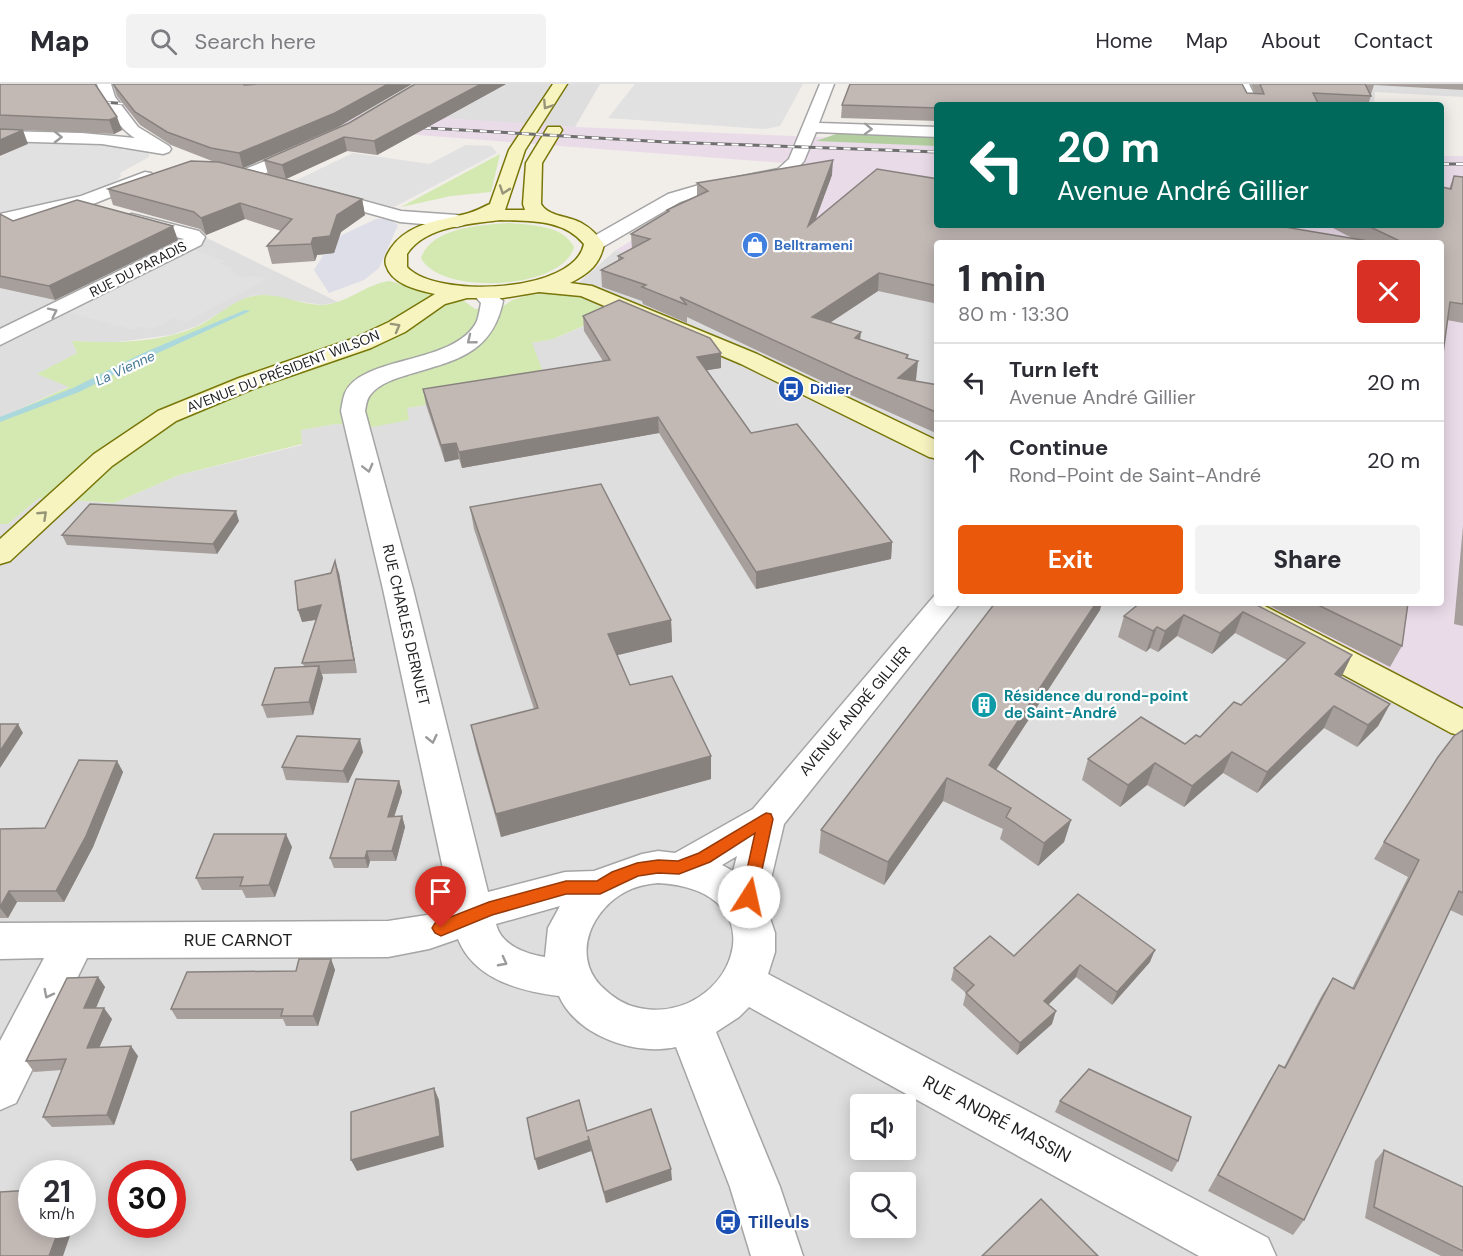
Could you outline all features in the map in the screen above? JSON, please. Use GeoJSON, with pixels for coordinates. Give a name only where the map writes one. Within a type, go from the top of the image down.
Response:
{"type":"FeatureCollection","features":[{"type":"Feature","properties":{"kind":"street"},"geometry":{"type":"LineString","coordinates":[[104,84],[108,97],[132,130],[168,158]]}},
{"type":"Feature","properties":{"kind":"street"},"geometry":{"type":"LineString","coordinates":[[560,84],[517,150],[498,207],[492,212],[477,217],[437,226],[407,241],[395,259],[397,267],[406,277],[440,290],[472,293],[582,280],[934,448]]}},
{"type":"Feature","properties":{"kind":"street"},"geometry":{"type":"LineString","coordinates":[[594,244],[682,195],[783,173],[796,161],[827,84]]}},
{"type":"Feature","properties":{"kind":"street"},"geometry":{"type":"LineString","coordinates":[[1242,84],[1251,102]]}},
{"type":"Feature","properties":{"kind":"street"},"geometry":{"type":"LineString","coordinates":[[546,218],[535,212],[532,204],[534,163],[561,119]]}},
{"type":"Feature","properties":{"kind":"street"},"geometry":{"type":"LineString","coordinates":[[809,127],[934,132]]}},
{"type":"Feature","properties":{"kind":"street"},"geometry":{"type":"LineString","coordinates":[[106,138],[132,130]]}},
{"type":"Feature","properties":{"kind":"street"},"geometry":{"type":"LineString","coordinates":[[0,136],[106,138],[129,141],[168,158]]}},
{"type":"Feature","properties":{"kind":"street"},"geometry":{"type":"LineString","coordinates":[[246,176],[326,140]]}},
{"type":"Feature","properties":{"kind":"street"},"geometry":{"type":"LineString","coordinates":[[0,220],[76,203],[152,178],[141,173],[144,169],[168,158]]}},
{"type":"Feature","properties":{"kind":"street"},"geometry":{"type":"LineString","coordinates":[[225,170],[270,181]]}},
{"type":"Feature","properties":{"kind":"street"},"geometry":{"type":"LineString","coordinates":[[301,188],[400,216],[457,221]]}},
{"type":"Feature","properties":{"kind":"street","name":"RUE DU PARADIS"},"geometry":{"type":"LineString","coordinates":[[0,338],[194,241],[195,237],[192,236],[76,203]]}},
{"type":"Feature","properties":{"kind":"street"},"geometry":{"type":"LineString","coordinates":[[477,217],[524,215],[575,226],[588,235],[594,244],[592,257],[582,280]]}},
{"type":"Feature","properties":{"kind":"street"},"geometry":{"type":"LineString","coordinates":[[400,216],[409,223],[407,241]]}},
{"type":"Feature","properties":{"kind":"street"},"geometry":{"type":"LineString","coordinates":[[575,226],[639,220]]}},
{"type":"Feature","properties":{"kind":"street","name":"AVENUE DU PRÉSIDENT WILSON"},"geometry":{"type":"LineString","coordinates":[[0,555],[103,460],[167,417],[247,383],[363,343],[397,327],[438,300],[472,293]]}},
{"type":"Feature","properties":{"kind":"street","name":"RUE CHARLES DERNUET"},"geometry":{"type":"LineString","coordinates":[[472,293],[492,301],[492,310],[482,330],[473,341],[458,349],[374,379],[357,393],[354,411],[398,589],[478,940],[493,957],[514,968],[537,975],[569,978]]}},
{"type":"Feature","properties":{"kind":"street","name":"AVENUE ANDRÉ GILLIER"},"geometry":{"type":"LineString","coordinates":[[679,868],[704,857],[766,819],[943,606]]}},
{"type":"Feature","properties":{"kind":"street"},"geometry":{"type":"LineString","coordinates":[[1241,606],[1463,724]]}},
{"type":"Feature","properties":{"kind":"street","name":"AVENUE ANDRÉ GILLIER"},"geometry":{"type":"LineString","coordinates":[[748,911],[750,883],[766,819]]}},
{"type":"Feature","properties":{"kind":"street"},"geometry":{"type":"LineString","coordinates":[[658,867],[679,868],[700,873],[719,882],[735,895],[748,911],[755,934],[754,959],[744,983],[722,1007],[690,1023],[666,1029],[640,1028],[617,1022],[597,1011],[580,996],[569,978],[565,958],[566,938],[573,919],[584,902],[600,887],[618,877],[637,870],[658,867]]}},
{"type":"Feature","properties":{"kind":"street","name":"RUE CARNOT"},"geometry":{"type":"LineString","coordinates":[[0,941],[388,939],[429,932],[489,909],[566,888],[600,887]]}},
{"type":"Feature","properties":{"kind":"street"},"geometry":{"type":"LineString","coordinates":[[0,1088],[74,942]]}},
{"type":"Feature","properties":{"kind":"street","name":"RUE ANDRÉ MASSIN"},"geometry":{"type":"LineString","coordinates":[[744,983],[1250,1256]]}},
{"type":"Feature","properties":{"kind":"street"},"geometry":{"type":"LineString","coordinates":[[690,1023],[755,1187],[777,1256]]}},
{"type":"Feature","properties":{"kind":"shaded area"},"geometry":{"type":"Polygon","coordinates":[[[0,84],[600,84],[575,127],[98,96],[0,84]]]}},
{"type":"Feature","properties":{"kind":"shaded area"},"geometry":{"type":"Polygon","coordinates":[[[635,84],[803,84],[780,126],[765,129],[608,118],[635,84]]]}},
{"type":"Feature","properties":{"kind":"shaded area"},"geometry":{"type":"Polygon","coordinates":[[[1230,84],[1463,84],[1463,97],[1375,92],[1374,102],[1241,102],[1230,84]]]}},
{"type":"Feature","properties":{"kind":"shaded area"},"geometry":{"type":"Polygon","coordinates":[[[0,88],[575,127],[934,142],[934,228],[1444,228],[1444,156],[1463,156],[1463,721],[1251,606],[1444,606],[1444,240],[934,240],[934,244],[773,295],[616,250],[709,194],[810,165],[0,103],[0,88]]]}},
{"type":"Feature","properties":{"kind":"shaded area"},"geometry":{"type":"Polygon","coordinates":[[[47,140],[108,144],[125,150],[134,147],[149,152],[149,157],[120,173],[121,176],[117,180],[96,190],[0,216],[0,157],[32,142],[40,143],[47,140]]]}},
{"type":"Feature","properties":{"kind":"shaded area"},"geometry":{"type":"Polygon","coordinates":[[[466,145],[491,146],[497,153],[394,207],[295,181],[353,153],[429,164],[466,145]]]}},
{"type":"Feature","properties":{"kind":"shaded area"},"geometry":{"type":"Polygon","coordinates":[[[76,200],[205,237],[338,302],[322,305],[261,295],[251,296],[197,326],[171,335],[110,343],[73,341],[77,353],[38,374],[70,386],[0,418],[0,216],[76,200]]]}},
{"type":"Feature","properties":{"kind":"shaded area"},"geometry":{"type":"Polygon","coordinates":[[[376,219],[389,219],[398,225],[379,268],[364,280],[329,293],[314,270],[326,251],[342,235],[376,219]]]}},
{"type":"Feature","properties":{"kind":"shaded area"},"geometry":{"type":"Polygon","coordinates":[[[192,249],[225,261],[219,264],[231,267],[234,275],[246,278],[252,275],[267,279],[186,322],[174,318],[152,329],[140,326],[134,330],[64,311],[192,249]]]}},
{"type":"Feature","properties":{"kind":"shaded area"},"geometry":{"type":"Polygon","coordinates":[[[616,250],[773,295],[934,266],[934,606],[1251,606],[1463,721],[1463,1256],[0,1256],[0,524],[8,524],[39,498],[114,503],[179,475],[302,445],[300,430],[336,424],[373,427],[406,408],[548,385],[531,343],[553,339],[613,314],[568,292],[616,250]]]}},
{"type":"Feature","properties":{"kind":"green space"},"geometry":{"type":"Polygon","coordinates":[[[839,133],[934,135],[934,146],[816,141],[839,133]]]}},
{"type":"Feature","properties":{"kind":"green space"},"geometry":{"type":"Polygon","coordinates":[[[500,154],[491,192],[451,196],[401,207],[500,154]]]}},
{"type":"Feature","properties":{"kind":"green space"},"geometry":{"type":"Polygon","coordinates":[[[509,223],[554,230],[562,234],[574,247],[565,261],[548,272],[526,279],[500,283],[475,283],[451,278],[433,270],[421,258],[435,240],[446,234],[472,227],[509,223]]]}},
{"type":"Feature","properties":{"kind":"green space"},"geometry":{"type":"Polygon","coordinates":[[[390,281],[427,293],[464,301],[475,309],[502,307],[512,300],[529,295],[568,292],[614,313],[553,339],[532,343],[548,385],[407,408],[409,420],[373,427],[336,424],[301,430],[302,444],[179,475],[114,503],[39,498],[8,524],[0,524],[0,418],[69,387],[37,374],[77,353],[72,341],[120,342],[168,336],[205,323],[239,301],[254,296],[273,296],[321,305],[338,302],[382,282],[390,281]]]}},
{"type":"Feature","properties":{"kind":"building"},"geometry":{"type":"Polygon","coordinates":[[[0,84],[95,84],[117,117],[109,120],[0,115],[0,84]]]}},
{"type":"Feature","properties":{"kind":"building"},"geometry":{"type":"Polygon","coordinates":[[[113,84],[388,84],[335,113],[239,153],[211,148],[167,132],[135,112],[113,84]]]}},
{"type":"Feature","properties":{"kind":"building"},"geometry":{"type":"Polygon","coordinates":[[[415,84],[481,84],[374,141],[344,137],[282,165],[264,160],[349,123],[415,84]]]}},
{"type":"Feature","properties":{"kind":"building"},"geometry":{"type":"Polygon","coordinates":[[[850,84],[1242,84],[1247,93],[1264,94],[1260,84],[1365,84],[1371,96],[1313,93],[1318,102],[934,102],[934,108],[842,105],[850,84]]]}},
{"type":"Feature","properties":{"kind":"building"},"geometry":{"type":"Polygon","coordinates":[[[0,129],[23,130],[0,140],[0,129]]]}},
{"type":"Feature","properties":{"kind":"building"},"geometry":{"type":"Polygon","coordinates":[[[833,160],[808,226],[877,169],[934,178],[934,228],[1291,228],[1362,240],[934,240],[934,285],[879,273],[812,317],[861,332],[855,338],[908,355],[906,358],[918,361],[898,378],[934,384],[934,411],[680,297],[687,305],[642,287],[646,285],[601,270],[623,258],[618,256],[650,239],[631,234],[669,211],[667,210],[708,191],[697,183],[833,160]]]}},
{"type":"Feature","properties":{"kind":"building"},"geometry":{"type":"Polygon","coordinates":[[[191,161],[219,162],[362,199],[337,215],[330,236],[313,238],[311,244],[267,246],[292,219],[240,203],[201,218],[194,212],[108,189],[191,161]]]}},
{"type":"Feature","properties":{"kind":"building"},"geometry":{"type":"Polygon","coordinates":[[[1454,176],[1463,177],[1463,304],[1450,302],[1444,346],[1444,240],[1398,240],[1372,228],[1444,228],[1444,187],[1451,189],[1454,176]]]}},
{"type":"Feature","properties":{"kind":"building"},"geometry":{"type":"Polygon","coordinates":[[[77,200],[173,226],[49,286],[0,276],[0,214],[13,221],[77,200]]]}},
{"type":"Feature","properties":{"kind":"building"},"geometry":{"type":"Polygon","coordinates":[[[619,300],[710,338],[721,353],[697,357],[751,433],[797,424],[892,542],[756,572],[658,417],[459,452],[456,443],[441,445],[423,389],[610,360],[583,316],[619,300]]]}},
{"type":"Feature","properties":{"kind":"building"},"geometry":{"type":"Polygon","coordinates":[[[601,484],[671,620],[608,634],[630,685],[672,676],[711,756],[496,814],[471,725],[538,708],[470,507],[601,484]]]}},
{"type":"Feature","properties":{"kind":"building"},"geometry":{"type":"Polygon","coordinates":[[[90,504],[236,511],[213,544],[62,535],[90,504]]]}},
{"type":"Feature","properties":{"kind":"building"},"geometry":{"type":"Polygon","coordinates":[[[335,561],[354,660],[302,663],[321,605],[298,610],[295,581],[331,573],[335,561]]]}},
{"type":"Feature","properties":{"kind":"building","name":"Résidence du rond-point de Saint-André"},"geometry":{"type":"Polygon","coordinates":[[[993,606],[1094,606],[989,765],[1071,820],[1044,843],[1006,817],[1011,808],[947,778],[888,862],[821,830],[993,606]]]}},
{"type":"Feature","properties":{"kind":"building"},"geometry":{"type":"Polygon","coordinates":[[[1136,606],[1259,606],[1352,655],[1335,674],[1390,704],[1368,725],[1334,706],[1267,772],[1232,752],[1192,786],[1155,763],[1128,785],[1088,759],[1141,717],[1185,744],[1196,735],[1200,737],[1234,702],[1241,705],[1305,643],[1243,612],[1220,633],[1184,615],[1165,631],[1157,627],[1153,631],[1124,616],[1136,606]]]}},
{"type":"Feature","properties":{"kind":"building"},"geometry":{"type":"Polygon","coordinates":[[[1320,606],[1408,606],[1402,646],[1320,606]]]}},
{"type":"Feature","properties":{"kind":"building"},"geometry":{"type":"Polygon","coordinates":[[[319,666],[309,702],[262,705],[275,668],[319,666]]]}},
{"type":"Feature","properties":{"kind":"building"},"geometry":{"type":"Polygon","coordinates":[[[0,724],[18,724],[0,751],[0,724]]]}},
{"type":"Feature","properties":{"kind":"building"},"geometry":{"type":"Polygon","coordinates":[[[1463,730],[1463,893],[1459,891],[1304,1220],[1218,1175],[1279,1065],[1285,1068],[1333,978],[1354,989],[1419,860],[1384,842],[1438,757],[1454,736],[1463,730]]]}},
{"type":"Feature","properties":{"kind":"building"},"geometry":{"type":"Polygon","coordinates":[[[297,736],[360,739],[343,771],[282,767],[297,736]]]}},
{"type":"Feature","properties":{"kind":"building"},"geometry":{"type":"Polygon","coordinates":[[[79,760],[117,761],[86,836],[56,891],[9,891],[0,907],[0,829],[45,828],[79,760]]]}},
{"type":"Feature","properties":{"kind":"building"},"geometry":{"type":"Polygon","coordinates":[[[356,779],[399,781],[388,817],[402,816],[392,851],[367,851],[365,858],[330,858],[356,779]]]}},
{"type":"Feature","properties":{"kind":"building"},"geometry":{"type":"Polygon","coordinates":[[[214,834],[286,834],[269,885],[240,886],[243,877],[196,878],[214,834]]]}},
{"type":"Feature","properties":{"kind":"building"},"geometry":{"type":"Polygon","coordinates":[[[1078,894],[1155,950],[1117,992],[1080,965],[1044,1001],[1056,1011],[1020,1043],[966,993],[974,985],[954,968],[990,936],[1014,956],[1078,894]]]}},
{"type":"Feature","properties":{"kind":"building"},"geometry":{"type":"Polygon","coordinates":[[[299,959],[331,959],[313,1016],[281,1016],[283,1009],[171,1009],[187,972],[296,971],[299,959]]]}},
{"type":"Feature","properties":{"kind":"building"},"geometry":{"type":"Polygon","coordinates":[[[98,977],[84,1008],[104,1008],[87,1048],[131,1046],[107,1115],[43,1117],[66,1059],[26,1061],[67,978],[98,977]]]}},
{"type":"Feature","properties":{"kind":"building"},"geometry":{"type":"Polygon","coordinates":[[[1089,1069],[1191,1117],[1178,1161],[1060,1101],[1089,1069]]]}},
{"type":"Feature","properties":{"kind":"building"},"geometry":{"type":"Polygon","coordinates":[[[434,1088],[440,1136],[351,1160],[351,1112],[434,1088]]]}},
{"type":"Feature","properties":{"kind":"building"},"geometry":{"type":"Polygon","coordinates":[[[579,1100],[587,1131],[651,1109],[671,1169],[604,1192],[588,1136],[589,1140],[535,1159],[527,1118],[579,1100]]]}},
{"type":"Feature","properties":{"kind":"building"},"geometry":{"type":"Polygon","coordinates":[[[1384,1150],[1463,1187],[1463,1251],[1374,1207],[1384,1150]]]}},
{"type":"Feature","properties":{"kind":"building"},"geometry":{"type":"Polygon","coordinates":[[[18,1191],[18,1238],[56,1238],[49,1256],[0,1256],[0,1192],[18,1191]]]}},
{"type":"Feature","properties":{"kind":"building"},"geometry":{"type":"Polygon","coordinates":[[[1041,1199],[1098,1256],[982,1256],[1041,1199]]]}},
{"type":"Feature","properties":{"kind":"waterway","name":"La Vienne"},"geometry":{"type":"LineString","coordinates":[[0,420],[76,390],[146,355],[247,311]]}},
{"type":"Feature","properties":{"kind":"railway"},"geometry":{"type":"LineString","coordinates":[[90,101],[141,105]]}},
{"type":"Feature","properties":{"kind":"railway"},"geometry":{"type":"LineString","coordinates":[[410,127],[666,142],[934,152]]}},
{"type":"Feature","properties":{"kind":"railway"},"geometry":{"type":"LineString","coordinates":[[1444,164],[1463,164]]}},
{"type":"Feature","properties":{"kind":"place","name":"Belltrameni"},"geometry":{"type":"Point","coordinates":[755,245]}},
{"type":"Feature","properties":{"kind":"place","name":"Didier"},"geometry":{"type":"Point","coordinates":[791,389]}},
{"type":"Feature","properties":{"kind":"place","name":"Résidence du rond-point de Saint-André"},"geometry":{"type":"Point","coordinates":[984,705]}},
{"type":"Feature","properties":{"kind":"place","name":"Tilleuls"},"geometry":{"type":"Point","coordinates":[728,1222]}},
{"type":"Feature","properties":{"kind":"route"},"geometry":{"type":"LineString","coordinates":[[441,928],[489,909],[566,888],[600,887],[637,870],[658,867],[679,868],[704,857],[766,819],[750,883],[749,897]]}}]}
